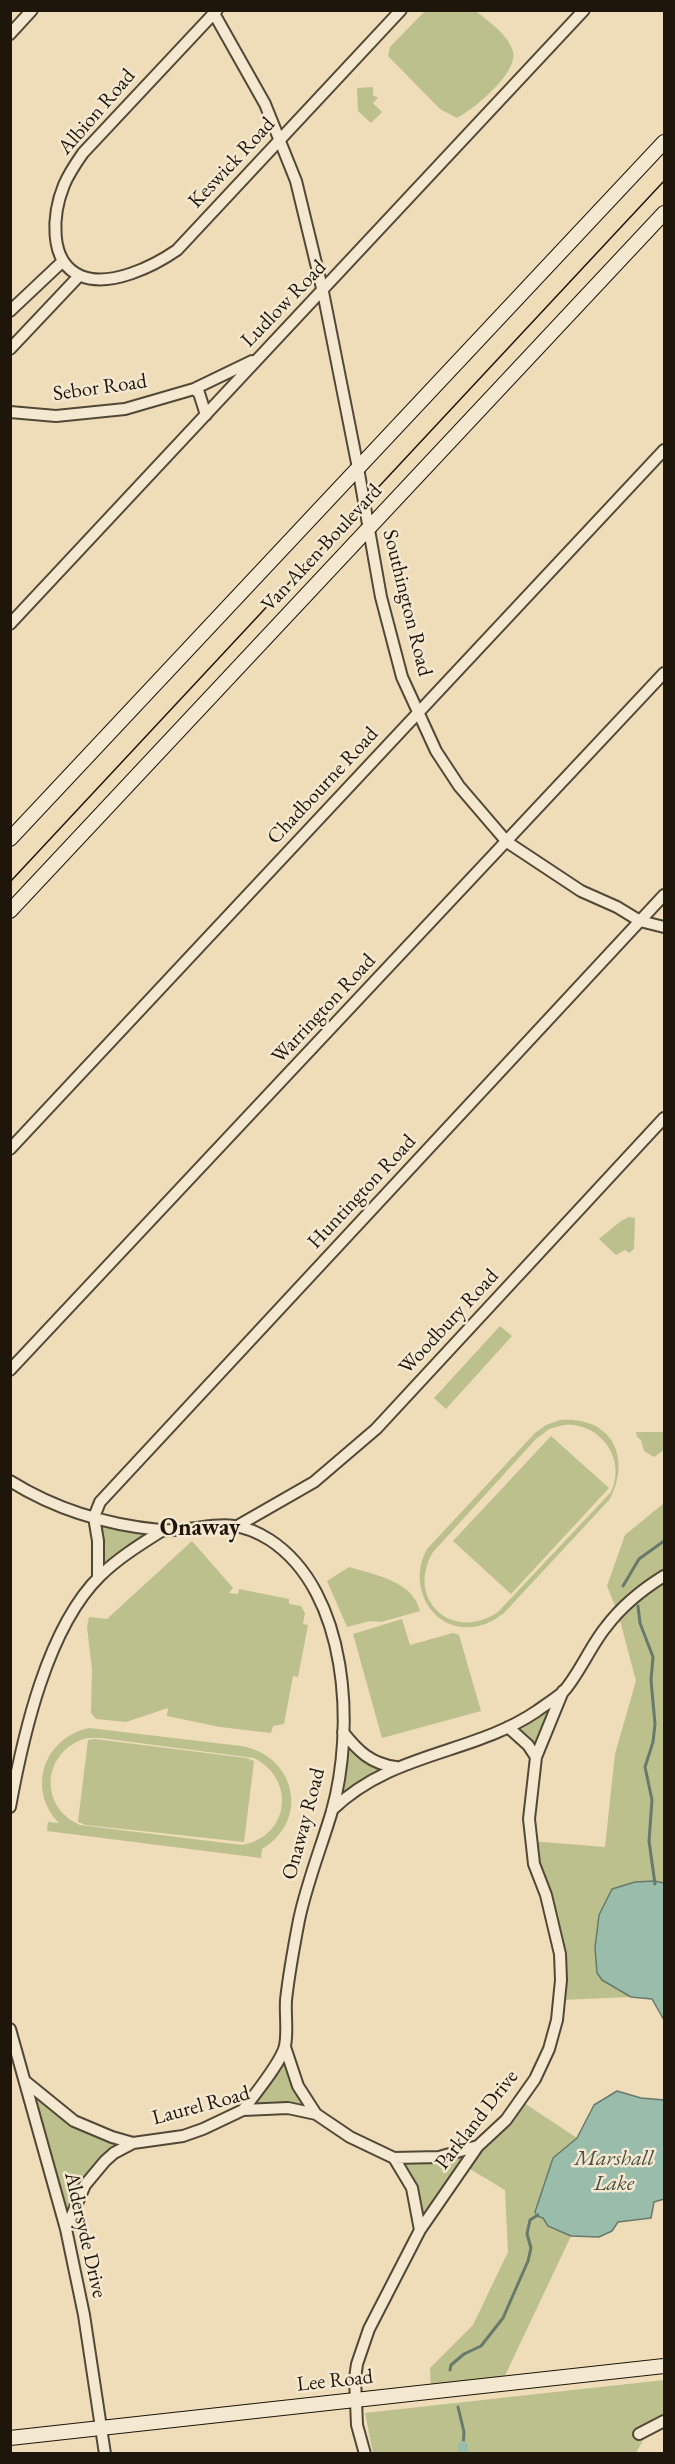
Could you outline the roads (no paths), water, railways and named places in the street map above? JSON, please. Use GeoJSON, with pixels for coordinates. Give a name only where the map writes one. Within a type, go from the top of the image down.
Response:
{"type":"FeatureCollection","features":[{"type":"Feature","properties":{"kind":"main road","name":"Van Aken Boulevard"},"geometry":{"type":"LineString","coordinates":[[10,839],[664,142]]}},
{"type":"Feature","properties":{"kind":"main road","name":"Van Aken Boulevard"},"geometry":{"type":"LineString","coordinates":[[10,911],[664,213]]}},
{"type":"Feature","properties":{"kind":"main road","name":"Lee Road"},"geometry":{"type":"LineString","coordinates":[[10,2438],[664,2366]]}},
{"type":"Feature","properties":{"kind":"street"},"geometry":{"type":"LineString","coordinates":[[10,34],[32,10]]}},
{"type":"Feature","properties":{"kind":"street","name":"Keswick Road"},"geometry":{"type":"LineString","coordinates":[[79,276],[116,277],[151,266],[166,257],[186,240],[401,10]]}},
{"type":"Feature","properties":{"kind":"street","name":"Ludlow Road"},"geometry":{"type":"LineString","coordinates":[[10,624],[323,292],[584,10]]}},
{"type":"Feature","properties":{"kind":"street","name":"Southington Road"},"geometry":{"type":"LineString","coordinates":[[214,11],[249,74],[280,139],[301,199],[323,292],[381,597],[402,676],[436,751],[459,786],[507,842],[582,891],[640,921],[664,927]]}},
{"type":"Feature","properties":{"kind":"street","name":"Albion Road"},"geometry":{"type":"LineString","coordinates":[[63,261],[56,241],[57,214],[64,185],[72,168],[83,153],[214,11]]}},
{"type":"Feature","properties":{"kind":"street"},"geometry":{"type":"LineString","coordinates":[[10,311],[63,261],[79,276],[10,349]]}},
{"type":"Feature","properties":{"kind":"street","name":"Sebor Road"},"geometry":{"type":"LineString","coordinates":[[10,412],[56,416],[125,409],[194,389],[259,358]]}},
{"type":"Feature","properties":{"kind":"street"},"geometry":{"type":"LineString","coordinates":[[194,389],[199,393],[206,415]]}},
{"type":"Feature","properties":{"kind":"street","name":"Chadbourne Road"},"geometry":{"type":"LineString","coordinates":[[10,1149],[664,450]]}},
{"type":"Feature","properties":{"kind":"street","name":"Warrington Road"},"geometry":{"type":"LineString","coordinates":[[10,1370],[664,673]]}},
{"type":"Feature","properties":{"kind":"street","name":"Huntington Road"},"geometry":{"type":"LineString","coordinates":[[94,1518],[100,1502],[664,895]]}},
{"type":"Feature","properties":{"kind":"street","name":"Woodbury Road"},"geometry":{"type":"LineString","coordinates":[[239,1525],[314,1482],[376,1429],[664,1118]]}},
{"type":"Feature","properties":{"kind":"street","name":"Onaway Road"},"geometry":{"type":"LineString","coordinates":[[10,1481],[35,1496],[94,1518],[163,1530],[239,1525],[271,1540],[296,1564],[319,1598],[333,1631],[340,1665],[343,1732],[332,1810],[311,1870],[299,1918],[286,2002],[285,2047],[266,2079],[243,2110]]}},
{"type":"Feature","properties":{"kind":"street"},"geometry":{"type":"LineString","coordinates":[[94,1518],[98,1541],[98,1577]]}},
{"type":"Feature","properties":{"kind":"street"},"geometry":{"type":"LineString","coordinates":[[10,1807],[30,1719],[51,1655],[78,1604],[98,1577],[163,1530]]}},
{"type":"Feature","properties":{"kind":"street"},"geometry":{"type":"LineString","coordinates":[[332,1810],[359,1786],[397,1767],[508,1727],[535,1712],[563,1691],[606,1626],[623,1608],[664,1576]]}},
{"type":"Feature","properties":{"kind":"street","name":"Parkland Drive"},"geometry":{"type":"LineString","coordinates":[[366,2452],[357,2425],[355,2400],[357,2364],[369,2329],[420,2230],[478,2146],[506,2120],[534,2079],[549,2049],[560,2000],[561,1980],[556,1932],[546,1895],[534,1864],[529,1819],[536,1757],[563,1691]]}},
{"type":"Feature","properties":{"kind":"street"},"geometry":{"type":"LineString","coordinates":[[508,1727],[536,1757]]}},
{"type":"Feature","properties":{"kind":"street"},"geometry":{"type":"LineString","coordinates":[[343,1732],[365,1756],[383,1765],[397,1767]]}},
{"type":"Feature","properties":{"kind":"street","name":"Aldersyde Drive"},"geometry":{"type":"LineString","coordinates":[[10,2029],[66,2229],[84,2315],[105,2454]]}},
{"type":"Feature","properties":{"kind":"street","name":"Laurel Road"},"geometry":{"type":"LineString","coordinates":[[285,2047],[298,2086],[316,2114]]}},
{"type":"Feature","properties":{"kind":"street","name":"Laurel Road"},"geometry":{"type":"LineString","coordinates":[[24,2081],[74,2121],[133,2143]]}},
{"type":"Feature","properties":{"kind":"street","name":"Laurel Road"},"geometry":{"type":"LineString","coordinates":[[66,2229],[76,2203],[94,2173],[114,2153],[133,2143],[183,2136],[218,2123],[243,2110],[288,2108],[316,2114],[350,2137],[394,2158],[439,2157],[478,2146]]}},
{"type":"Feature","properties":{"kind":"street"},"geometry":{"type":"LineString","coordinates":[[394,2158],[412,2188],[420,2230]]}},
{"type":"Feature","properties":{"kind":"street"},"geometry":{"type":"LineString","coordinates":[[639,2434],[664,2421]]}},
{"type":"Feature","properties":{"kind":"water"},"geometry":{"type":"Polygon","coordinates":[[[635,1882],[664,1883],[664,2020],[652,1999],[631,1997],[602,1980],[597,1973],[595,1948],[599,1915],[612,1889],[635,1882]]]}},
{"type":"Feature","properties":{"kind":"water","name":"Marshall Lake"},"geometry":{"type":"Polygon","coordinates":[[[617,2091],[641,2098],[664,2100],[664,2199],[654,2202],[651,2218],[618,2222],[612,2231],[599,2237],[571,2236],[548,2226],[535,2212],[553,2158],[577,2138],[594,2105],[617,2091]]]}},
{"type":"Feature","properties":{"kind":"waterway"},"geometry":{"type":"LineString","coordinates":[[623,1586],[639,1559],[664,1541]]}},
{"type":"Feature","properties":{"kind":"waterway"},"geometry":{"type":"LineString","coordinates":[[638,1606],[640,1623],[653,1657],[651,1680],[655,1724],[653,1742],[645,1767],[652,1800],[649,1841],[655,1884]]}},
{"type":"Feature","properties":{"kind":"waterway"},"geometry":{"type":"LineString","coordinates":[[450,2370],[451,2365],[464,2354],[481,2346],[503,2318],[528,2261],[531,2248],[527,2234],[530,2220],[538,2215]]}},
{"type":"Feature","properties":{"kind":"waterway"},"geometry":{"type":"LineString","coordinates":[[458,2407],[464,2432],[463,2446]]}},
{"type":"Feature","properties":{"kind":"waterway"},"geometry":{"type":"LineString","coordinates":[[463,2446],[464,2454]]}},
{"type":"Feature","properties":{"kind":"tram line"},"geometry":{"type":"LineString","coordinates":[[10,882],[664,181]]}},
{"type":"Feature","properties":{"kind":"district","name":"Onaway"},"geometry":{"type":"Point","coordinates":[200,1528]}}]}
